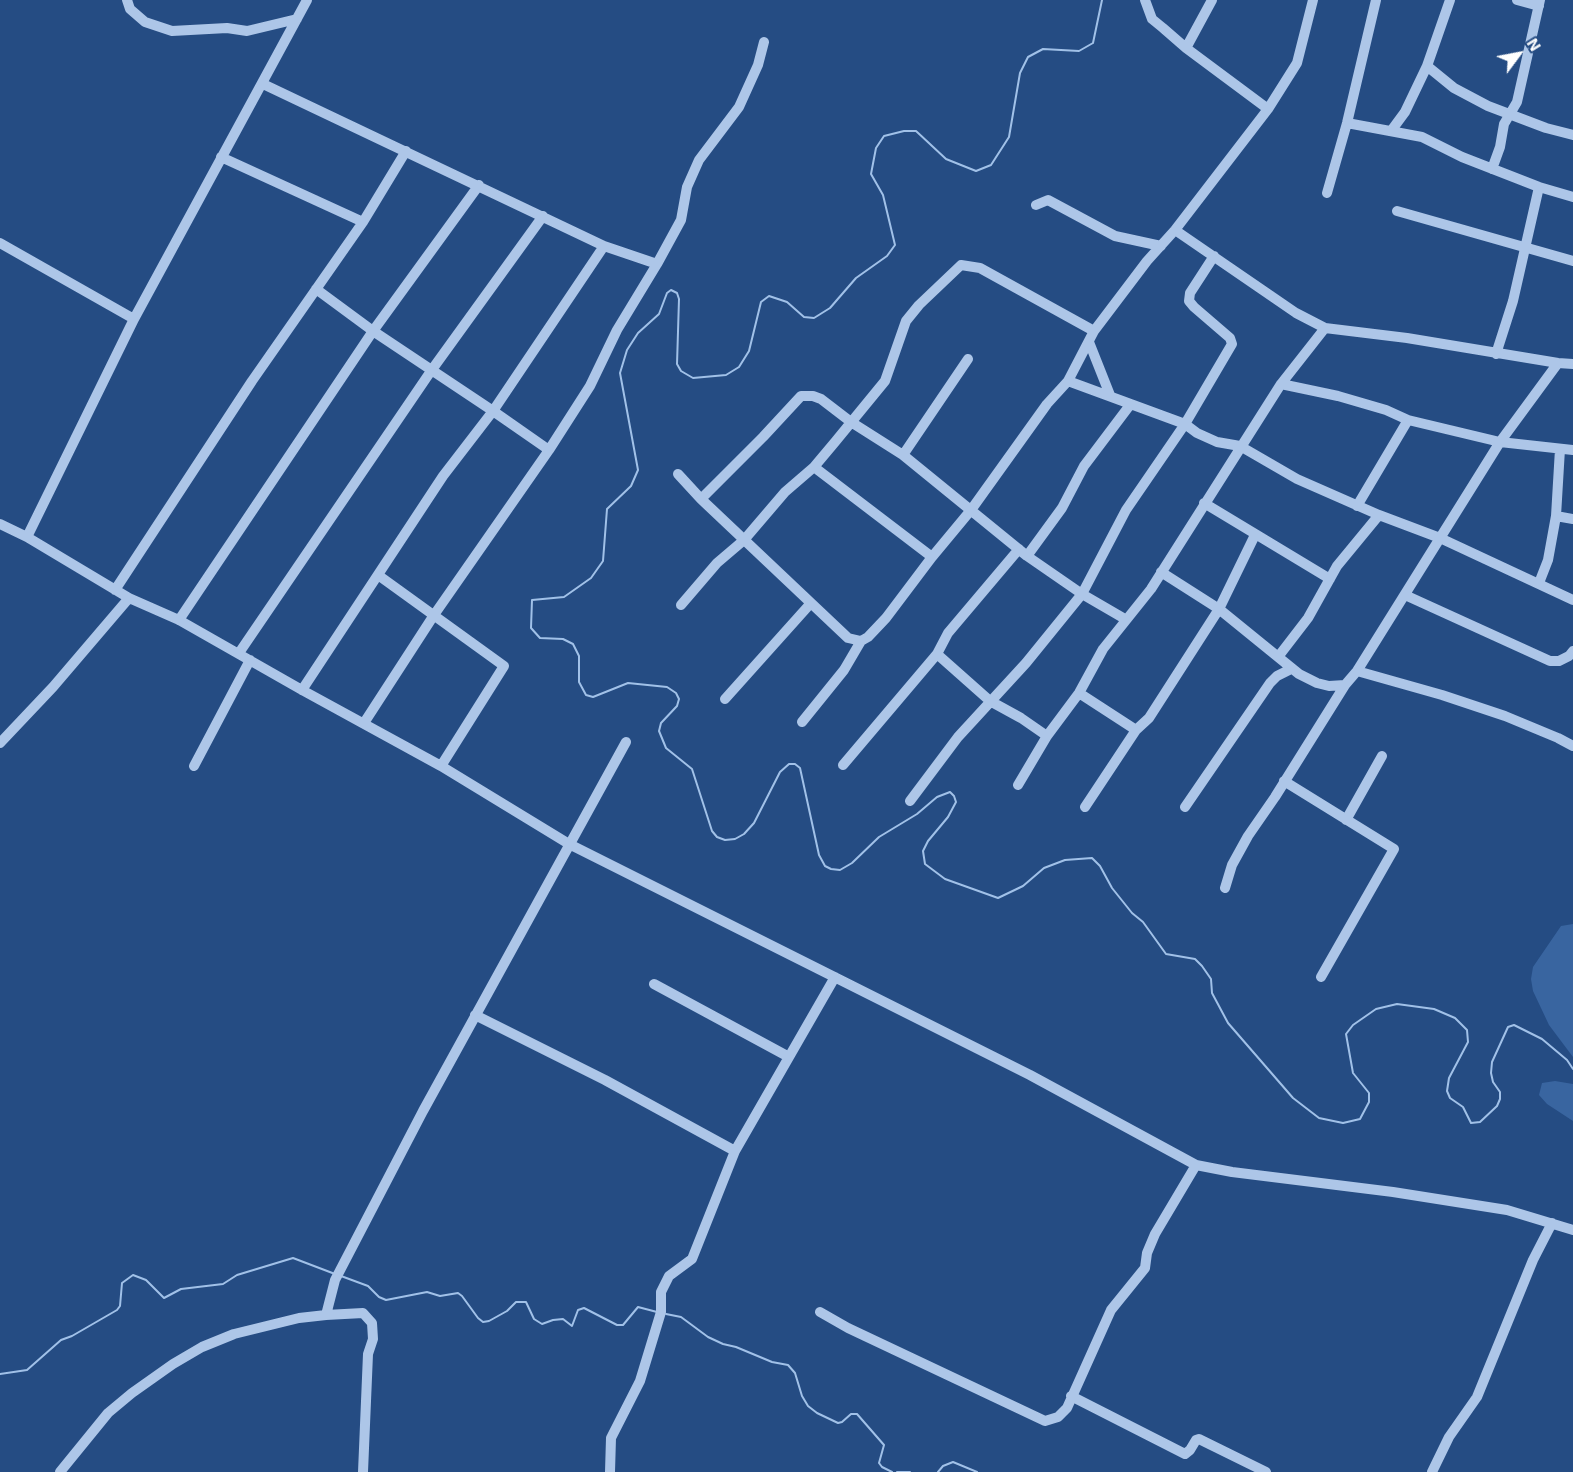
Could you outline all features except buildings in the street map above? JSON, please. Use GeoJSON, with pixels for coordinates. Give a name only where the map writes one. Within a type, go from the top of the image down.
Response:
{"type":"FeatureCollection","features":[{"type":"Feature","properties":{"kind":"street"},"geometry":{"type":"LineString","coordinates":[[127,0],[130,9],[145,22],[172,31],[227,28],[247,31],[272,23],[297,19]]}},
{"type":"Feature","properties":{"kind":"street"},"geometry":{"type":"LineString","coordinates":[[27,537],[134,319],[307,0]]}},
{"type":"Feature","properties":{"kind":"street"},"geometry":{"type":"LineString","coordinates":[[1144,0],[1152,19],[1186,48],[1268,109]]}},
{"type":"Feature","properties":{"kind":"street"},"geometry":{"type":"LineString","coordinates":[[1186,48],[1212,0]]}},
{"type":"Feature","properties":{"kind":"street"},"geometry":{"type":"LineString","coordinates":[[802,722],[844,670],[861,641],[886,618],[971,510],[1047,404],[1068,381],[1094,331],[1268,109],[1297,63],[1313,0]]}},
{"type":"Feature","properties":{"kind":"street"},"geometry":{"type":"LineString","coordinates":[[1327,194],[1347,123],[1376,0]]}},
{"type":"Feature","properties":{"kind":"street"},"geometry":{"type":"LineString","coordinates":[[1391,131],[1405,112],[1427,66],[1450,0]]}},
{"type":"Feature","properties":{"kind":"street"},"geometry":{"type":"LineString","coordinates":[[1492,169],[1500,147],[1504,124],[1516,102],[1540,3],[1517,0]]}},
{"type":"Feature","properties":{"kind":"street"},"geometry":{"type":"LineString","coordinates":[[364,723],[434,615],[549,450],[590,386],[616,330],[681,220],[687,187],[699,159],[739,107],[758,65],[764,42]]}},
{"type":"Feature","properties":{"kind":"street"},"geometry":{"type":"LineString","coordinates":[[1427,66],[1454,88],[1488,106],[1546,128],[1573,135]]}},
{"type":"Feature","properties":{"kind":"street"},"geometry":{"type":"LineString","coordinates":[[263,84],[604,246],[657,264]]}},
{"type":"Feature","properties":{"kind":"street"},"geometry":{"type":"LineString","coordinates":[[1347,123],[1422,137],[1492,169],[1573,197]]}},
{"type":"Feature","properties":{"kind":"street"},"geometry":{"type":"LineString","coordinates":[[115,590],[252,381],[363,222],[406,151]]}},
{"type":"Feature","properties":{"kind":"street"},"geometry":{"type":"LineString","coordinates":[[221,157],[363,222]]}},
{"type":"Feature","properties":{"kind":"street"},"geometry":{"type":"LineString","coordinates":[[179,620],[373,331],[479,185]]}},
{"type":"Feature","properties":{"kind":"street"},"geometry":{"type":"LineString","coordinates":[[1496,354],[1513,301],[1539,187]]}},
{"type":"Feature","properties":{"kind":"street"},"geometry":{"type":"LineString","coordinates":[[1036,206],[1048,200],[1115,236],[1161,246]]}},
{"type":"Feature","properties":{"kind":"street"},"geometry":{"type":"LineString","coordinates":[[1397,211],[1573,261]]}},
{"type":"Feature","properties":{"kind":"street"},"geometry":{"type":"LineString","coordinates":[[239,653],[432,370],[543,216]]}},
{"type":"Feature","properties":{"kind":"street"},"geometry":{"type":"LineString","coordinates":[[1175,230],[1296,313],[1325,328],[1407,338],[1496,354],[1573,364]]}},
{"type":"Feature","properties":{"kind":"street"},"geometry":{"type":"LineString","coordinates":[[0,243],[134,319]]}},
{"type":"Feature","properties":{"kind":"street"},"geometry":{"type":"LineString","coordinates":[[302,690],[443,476],[493,411],[604,246]]}},
{"type":"Feature","properties":{"kind":"street"},"geometry":{"type":"LineString","coordinates":[[910,801],[958,737],[1026,663],[1082,594],[1126,510],[1185,424],[1232,344],[1230,338],[1189,301],[1190,293],[1214,256]]}},
{"type":"Feature","properties":{"kind":"street"},"geometry":{"type":"LineString","coordinates":[[681,605],[717,563],[744,540],[785,492],[813,467],[851,423],[885,381],[906,321],[961,264],[980,268],[1094,331]]}},
{"type":"Feature","properties":{"kind":"street"},"geometry":{"type":"LineString","coordinates":[[316,289],[373,331],[549,450]]}},
{"type":"Feature","properties":{"kind":"street"},"geometry":{"type":"LineString","coordinates":[[1018,784],[1047,736],[1079,693],[1098,656],[1125,619],[1148,593],[1281,384],[1325,328]]}},
{"type":"Feature","properties":{"kind":"street"},"geometry":{"type":"LineString","coordinates":[[1089,342],[1110,395]]}},
{"type":"Feature","properties":{"kind":"street"},"geometry":{"type":"LineString","coordinates":[[903,455],[968,359]]}},
{"type":"Feature","properties":{"kind":"street"},"geometry":{"type":"LineString","coordinates":[[1225,888],[1232,865],[1248,836],[1345,685],[1357,671],[1500,442],[1558,363]]}},
{"type":"Feature","properties":{"kind":"street"},"geometry":{"type":"LineString","coordinates":[[1068,381],[1185,424],[1197,433],[1217,442],[1240,446],[1297,478],[1357,506],[1440,538],[1573,600]]}},
{"type":"Feature","properties":{"kind":"street"},"geometry":{"type":"LineString","coordinates":[[1281,384],[1338,396],[1386,410],[1408,420],[1500,442],[1573,450]]}},
{"type":"Feature","properties":{"kind":"street"},"geometry":{"type":"LineString","coordinates":[[701,499],[801,396],[813,396],[821,399],[851,423],[903,455],[1023,552],[1082,594],[1125,619]]}},
{"type":"Feature","properties":{"kind":"street"},"geometry":{"type":"LineString","coordinates":[[843,765],[937,654],[948,633],[1062,508],[1084,466],[1130,405]]}},
{"type":"Feature","properties":{"kind":"street"},"geometry":{"type":"LineString","coordinates":[[1357,506],[1408,420]]}},
{"type":"Feature","properties":{"kind":"street"},"geometry":{"type":"LineString","coordinates":[[1539,583],[1548,560],[1556,516],[1560,449]]}},
{"type":"Feature","properties":{"kind":"street"},"geometry":{"type":"LineString","coordinates":[[813,467],[932,557]]}},
{"type":"Feature","properties":{"kind":"street"},"geometry":{"type":"LineString","coordinates":[[678,474],[701,499],[848,638],[861,641]]}},
{"type":"Feature","properties":{"kind":"street"},"geometry":{"type":"LineString","coordinates":[[1204,503],[1330,579]]}},
{"type":"Feature","properties":{"kind":"street"},"geometry":{"type":"LineString","coordinates":[[1278,657],[1308,618],[1337,566],[1379,515]]}},
{"type":"Feature","properties":{"kind":"street"},"geometry":{"type":"LineString","coordinates":[[1556,516],[1573,519]]}},
{"type":"Feature","properties":{"kind":"street"},"geometry":{"type":"LineString","coordinates":[[0,524],[27,537],[129,598],[179,620],[441,766],[569,844],[1030,1075],[1196,1165],[1507,1210],[1573,1230]]}},
{"type":"Feature","properties":{"kind":"street"},"geometry":{"type":"LineString","coordinates":[[1085,807],[1136,730],[1149,718],[1219,609],[1255,535]]}},
{"type":"Feature","properties":{"kind":"street"},"geometry":{"type":"LineString","coordinates":[[1161,572],[1219,609],[1291,669],[1317,683],[1329,686],[1345,685]]}},
{"type":"Feature","properties":{"kind":"street"},"geometry":{"type":"LineString","coordinates":[[378,575],[504,666],[441,766]]}},
{"type":"Feature","properties":{"kind":"street"},"geometry":{"type":"LineString","coordinates":[[1405,595],[1550,661],[1559,661],[1573,651]]}},
{"type":"Feature","properties":{"kind":"street"},"geometry":{"type":"LineString","coordinates":[[0,743],[129,598]]}},
{"type":"Feature","properties":{"kind":"street"},"geometry":{"type":"LineString","coordinates":[[725,699],[812,603]]}},
{"type":"Feature","properties":{"kind":"street"},"geometry":{"type":"LineString","coordinates":[[937,654],[990,700],[1047,736]]}},
{"type":"Feature","properties":{"kind":"street"},"geometry":{"type":"LineString","coordinates":[[194,766],[250,660]]}},
{"type":"Feature","properties":{"kind":"street"},"geometry":{"type":"LineString","coordinates":[[1185,807],[1270,683],[1277,676],[1291,669]]}},
{"type":"Feature","properties":{"kind":"street"},"geometry":{"type":"LineString","coordinates":[[1357,671],[1505,716],[1573,746]]}},
{"type":"Feature","properties":{"kind":"street"},"geometry":{"type":"LineString","coordinates":[[1079,693],[1136,730]]}},
{"type":"Feature","properties":{"kind":"street"},"geometry":{"type":"LineString","coordinates":[[326,1315],[335,1280],[342,1266],[475,1015],[626,742]]}},
{"type":"Feature","properties":{"kind":"street"},"geometry":{"type":"LineString","coordinates":[[1346,820],[1382,756]]}},
{"type":"Feature","properties":{"kind":"street"},"geometry":{"type":"LineString","coordinates":[[1284,781],[1394,849],[1321,977]]}},
{"type":"Feature","properties":{"kind":"street"},"geometry":{"type":"LineString","coordinates":[[610,1472],[611,1438],[640,1382],[661,1312],[661,1293],[669,1276],[692,1260],[735,1151],[834,977]]}},
{"type":"Feature","properties":{"kind":"street"},"geometry":{"type":"LineString","coordinates":[[654,984],[789,1057]]}},
{"type":"Feature","properties":{"kind":"street"},"geometry":{"type":"LineString","coordinates":[[475,1015],[605,1080],[735,1151]]}},
{"type":"Feature","properties":{"kind":"street"},"geometry":{"type":"LineString","coordinates":[[820,1312],[848,1328],[1045,1421],[1058,1416],[1066,1408],[1111,1310],[1143,1272],[1147,1253],[1155,1234],[1196,1165]]}},
{"type":"Feature","properties":{"kind":"street"},"geometry":{"type":"LineString","coordinates":[[1432,1472],[1449,1437],[1477,1397],[1533,1260],[1552,1223]]}},
{"type":"Feature","properties":{"kind":"street"},"geometry":{"type":"LineString","coordinates":[[60,1472],[108,1413],[132,1393],[202,1347],[234,1334],[299,1318],[363,1313],[372,1323],[373,1339],[368,1354],[363,1472]]}},
{"type":"Feature","properties":{"kind":"street"},"geometry":{"type":"LineString","coordinates":[[1071,1396],[1185,1454],[1199,1439],[1266,1472]]}},
{"type":"Feature","properties":{"kind":"shaded area"},"geometry":{"type":"Polygon","coordinates":[[[1573,924],[1573,1057],[1549,1025],[1533,991],[1531,979],[1533,967],[1561,926],[1573,924]]]}},
{"type":"Feature","properties":{"kind":"shaded area"},"geometry":{"type":"Polygon","coordinates":[[[1555,1081],[1573,1084],[1573,1121],[1547,1104],[1539,1095],[1542,1083],[1555,1081]]]}},
{"type":"Feature","properties":{"kind":"waterway"},"geometry":{"type":"LineString","coordinates":[[1102,0],[1093,43],[1079,51],[1043,49],[1028,57],[1020,73],[1009,137],[991,165],[976,171],[946,159],[916,131],[904,131],[884,136],[876,148],[871,174],[883,195],[895,245],[887,256],[856,278],[830,308],[814,318],[804,317],[787,302],[769,296],[761,302],[749,351],[739,367],[726,375],[693,378],[681,371],[677,364],[679,299],[677,293],[671,290],[667,293],[659,314],[638,333],[627,350],[620,373],[638,470],[631,486],[607,509],[603,561],[591,578],[564,597],[532,600],[531,628],[540,638],[563,639],[573,644],[579,656],[579,682],[586,695],[593,697],[628,683],[667,687],[676,693],[679,699],[677,706],[661,723],[659,731],[666,748],[692,769],[712,831],[717,837],[725,840],[735,839],[744,834],[754,823],[780,772],[789,764],[795,764],[800,768],[819,855],[825,866],[831,869],[840,870],[852,863],[879,837],[917,814],[937,797],[950,792],[956,802],[923,851],[925,864],[945,879],[998,898],[1023,886],[1044,868],[1065,860],[1092,858],[1100,866],[1112,888],[1132,913],[1143,922],[1166,954],[1195,959],[1202,966],[1211,979],[1212,993],[1228,1023],[1293,1098],[1319,1118],[1343,1123],[1360,1119],[1369,1102],[1369,1093],[1353,1073],[1346,1034],[1353,1025],[1376,1009],[1397,1004],[1434,1009],[1455,1018],[1467,1030],[1468,1042],[1449,1078],[1447,1091],[1450,1098],[1463,1107],[1471,1123],[1480,1122],[1497,1106],[1500,1099],[1500,1092],[1493,1082],[1491,1073],[1492,1062],[1508,1027],[1514,1025],[1542,1039],[1567,1060],[1573,1069]]}},
{"type":"Feature","properties":{"kind":"waterway"},"geometry":{"type":"LineString","coordinates":[[0,1374],[27,1370],[61,1340],[117,1310],[120,1306],[122,1283],[133,1275],[146,1280],[164,1298],[181,1289],[223,1284],[237,1275],[293,1258],[335,1274]]}},
{"type":"Feature","properties":{"kind":"waterway"},"geometry":{"type":"LineString","coordinates":[[341,1276],[368,1286],[379,1297],[386,1300],[427,1292],[440,1296],[458,1293],[483,1322],[507,1311],[516,1302],[526,1302],[534,1319],[542,1324],[563,1319],[572,1326],[578,1310],[584,1308],[617,1325],[623,1325],[638,1307],[657,1312]]}},
{"type":"Feature","properties":{"kind":"waterway"},"geometry":{"type":"LineString","coordinates":[[666,1314],[681,1317],[708,1337],[723,1344],[772,1362],[788,1365],[795,1373],[802,1396],[808,1406],[817,1413],[838,1423],[851,1414],[857,1414],[884,1445],[879,1463],[892,1472]]}},
{"type":"Feature","properties":{"kind":"waterway"},"geometry":{"type":"LineString","coordinates":[[938,1472],[943,1466],[953,1462],[977,1472]]}},
{"type":"Feature","properties":{"kind":"waterway"},"geometry":{"type":"LineString","coordinates":[[897,1472],[910,1472]]}}]}
